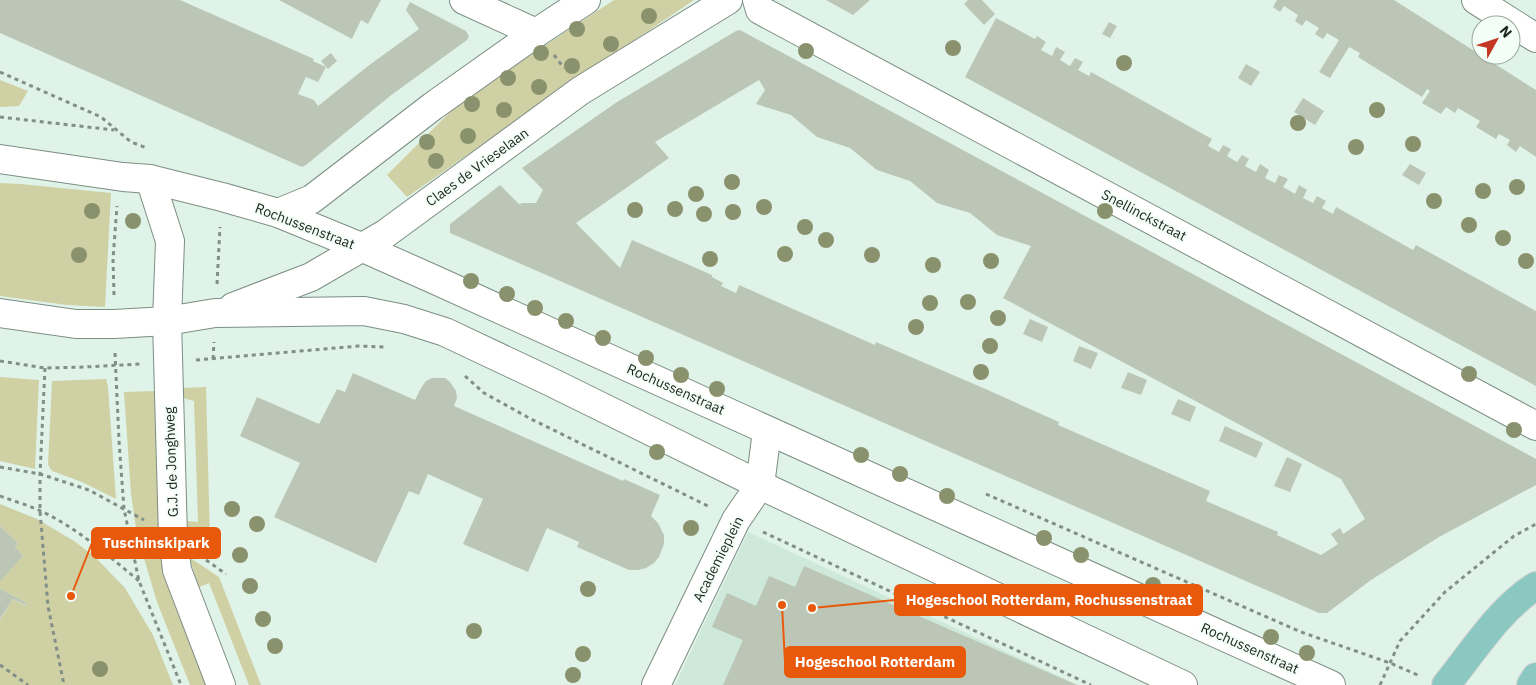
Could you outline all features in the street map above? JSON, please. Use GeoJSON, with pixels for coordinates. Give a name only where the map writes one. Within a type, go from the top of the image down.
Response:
{"type":"FeatureCollection","features":[{"type":"Feature","properties":{"kind":"main road"},"geometry":{"type":"LineString","coordinates":[[1435,682],[1533,582]]}},
{"type":"Feature","properties":{"kind":"main road"},"geometry":{"type":"LineString","coordinates":[[1531,685],[1536,677]]}},
{"type":"Feature","properties":{"kind":"street"},"geometry":{"type":"LineString","coordinates":[[464,0],[480,9],[536,33]]}},
{"type":"Feature","properties":{"kind":"street"},"geometry":{"type":"LineString","coordinates":[[278,213],[312,199],[433,106],[586,0]]}},
{"type":"Feature","properties":{"kind":"street","name":"Claes de Vrieselaan"},"geometry":{"type":"LineString","coordinates":[[215,313],[311,277],[385,234],[580,91],[728,0]]}},
{"type":"Feature","properties":{"kind":"street","name":"Snellinckstraat"},"geometry":{"type":"LineString","coordinates":[[757,0],[760,10],[1536,426]]}},
{"type":"Feature","properties":{"kind":"street"},"geometry":{"type":"LineString","coordinates":[[1476,0],[1536,38]]}},
{"type":"Feature","properties":{"kind":"street","name":"Rochussenstraat"},"geometry":{"type":"LineString","coordinates":[[0,159],[123,177],[150,179],[278,213],[361,247],[1331,685]]}},
{"type":"Feature","properties":{"kind":"street","name":"G.J. de Jonghweg"},"geometry":{"type":"LineString","coordinates":[[150,179],[170,241],[167,321],[174,537],[177,570],[221,685]]}},
{"type":"Feature","properties":{"kind":"street"},"geometry":{"type":"LineString","coordinates":[[0,313],[76,324],[167,321],[215,313],[364,311],[404,319],[445,332],[760,485],[1183,685]]}},
{"type":"Feature","properties":{"kind":"street","name":"Academieplein"},"geometry":{"type":"LineString","coordinates":[[656,685],[736,520],[760,485],[767,431]]}},
{"type":"Feature","properties":{"kind":"path"},"geometry":{"type":"LineString","coordinates":[[536,33],[580,91]]}},
{"type":"Feature","properties":{"kind":"path"},"geometry":{"type":"LineString","coordinates":[[0,72],[101,117],[115,130],[0,117]]}},
{"type":"Feature","properties":{"kind":"path"},"geometry":{"type":"LineString","coordinates":[[131,142],[123,177],[114,237],[114,324],[124,509],[139,581],[181,685]]}},
{"type":"Feature","properties":{"kind":"path"},"geometry":{"type":"LineString","coordinates":[[214,359],[222,197]]}},
{"type":"Feature","properties":{"kind":"path"},"geometry":{"type":"LineString","coordinates":[[0,361],[45,368],[116,366],[359,346],[388,347]]}},
{"type":"Feature","properties":{"kind":"path"},"geometry":{"type":"LineString","coordinates":[[45,368],[40,511],[48,606],[64,685]]}},
{"type":"Feature","properties":{"kind":"path"},"geometry":{"type":"LineString","coordinates":[[464,376],[484,394],[531,419],[736,520],[1091,685]]}},
{"type":"Feature","properties":{"kind":"path"},"geometry":{"type":"LineString","coordinates":[[0,467],[40,474],[89,490],[174,537],[226,574]]}},
{"type":"Feature","properties":{"kind":"path"},"geometry":{"type":"LineString","coordinates":[[0,496],[40,511],[68,527],[104,552],[139,581]]}},
{"type":"Feature","properties":{"kind":"path"},"geometry":{"type":"LineString","coordinates":[[1380,685],[1400,642],[1445,592],[1514,536],[1536,524]]}},
{"type":"Feature","properties":{"kind":"path"},"geometry":{"type":"LineString","coordinates":[[1390,663],[1435,682]]}},
{"type":"Feature","properties":{"kind":"path"},"geometry":{"type":"LineString","coordinates":[[0,665],[28,685]]}},
{"type":"Feature","properties":{"kind":"shaded area"},"geometry":{"type":"Polygon","coordinates":[[[748,532],[1078,685],[675,685],[748,532]]]}},
{"type":"Feature","properties":{"kind":"green space"},"geometry":{"type":"Polygon","coordinates":[[[614,0],[694,0],[407,197],[387,175],[451,111],[520,62],[614,0]]]}},
{"type":"Feature","properties":{"kind":"green space"},"geometry":{"type":"Polygon","coordinates":[[[0,80],[28,91],[19,106],[0,107],[0,80]]]}},
{"type":"Feature","properties":{"kind":"green space"},"geometry":{"type":"Polygon","coordinates":[[[0,183],[111,193],[105,307],[67,305],[0,296],[0,183]]]}},
{"type":"Feature","properties":{"kind":"green space"},"geometry":{"type":"Polygon","coordinates":[[[0,377],[39,380],[35,469],[0,461],[0,377]]]}},
{"type":"Feature","properties":{"kind":"green space"},"geometry":{"type":"Polygon","coordinates":[[[106,379],[116,499],[82,482],[52,471],[48,465],[52,381],[106,379]]]}},
{"type":"Feature","properties":{"kind":"green space"},"geometry":{"type":"Polygon","coordinates":[[[206,387],[210,541],[213,560],[188,542],[187,521],[198,522],[194,401],[183,398],[183,388],[206,387]]]}},
{"type":"Feature","properties":{"kind":"green space"},"geometry":{"type":"Polygon","coordinates":[[[155,391],[161,543],[208,685],[190,685],[157,602],[137,535],[131,494],[124,392],[155,391]]]}},
{"type":"Feature","properties":{"kind":"green space"},"geometry":{"type":"Polygon","coordinates":[[[0,504],[37,519],[74,541],[95,557],[125,588],[153,635],[173,685],[0,685],[0,620],[13,599],[25,605],[27,603],[0,589],[0,580],[23,556],[15,547],[18,543],[0,526],[0,504]]]}},
{"type":"Feature","properties":{"kind":"green space"},"geometry":{"type":"Polygon","coordinates":[[[189,557],[219,577],[261,685],[249,685],[209,583],[199,587],[189,557]]]}},
{"type":"Feature","properties":{"kind":"building"},"geometry":{"type":"Polygon","coordinates":[[[0,0],[180,0],[314,59],[313,61],[326,67],[318,82],[306,77],[298,94],[314,100],[318,106],[419,29],[406,10],[410,2],[466,31],[469,36],[467,40],[390,96],[302,167],[0,33],[0,0]]]}},
{"type":"Feature","properties":{"kind":"building"},"geometry":{"type":"Polygon","coordinates":[[[279,0],[381,0],[368,24],[361,20],[352,39],[279,0]]]}},
{"type":"Feature","properties":{"kind":"building"},"geometry":{"type":"Polygon","coordinates":[[[826,0],[870,0],[853,15],[826,0]]]}},
{"type":"Feature","properties":{"kind":"building"},"geometry":{"type":"Polygon","coordinates":[[[968,0],[982,0],[995,14],[984,25],[964,4],[968,0]]]}},
{"type":"Feature","properties":{"kind":"building"},"geometry":{"type":"Polygon","coordinates":[[[1277,0],[1394,0],[1471,49],[1471,65],[1497,65],[1536,90],[1536,157],[1520,146],[1516,152],[1507,145],[1510,140],[1499,134],[1496,139],[1476,127],[1480,121],[1458,108],[1455,113],[1446,107],[1441,114],[1422,103],[1430,91],[1427,89],[1422,97],[1358,57],[1360,53],[1349,47],[1330,78],[1319,72],[1339,40],[1327,33],[1323,39],[1315,34],[1319,28],[1306,20],[1302,26],[1295,21],[1298,15],[1284,6],[1280,12],[1273,7],[1277,0]]]}},
{"type":"Feature","properties":{"kind":"building"},"geometry":{"type":"Polygon","coordinates":[[[996,18],[1035,39],[1037,36],[1046,42],[1041,50],[1052,56],[1056,47],[1065,52],[1060,60],[1070,66],[1075,58],[1083,62],[1078,70],[1089,76],[1091,72],[1212,139],[1208,146],[1219,152],[1223,145],[1231,149],[1227,156],[1237,162],[1242,155],[1249,159],[1245,166],[1256,172],[1260,164],[1269,170],[1265,178],[1275,183],[1279,175],[1288,179],[1283,187],[1295,194],[1299,185],[1307,190],[1303,198],[1313,203],[1317,196],[1326,201],[1322,208],[1333,214],[1336,207],[1413,250],[1416,245],[1536,311],[1536,386],[965,77],[996,18]]]}},
{"type":"Feature","properties":{"kind":"building"},"geometry":{"type":"Polygon","coordinates":[[[1109,22],[1117,26],[1110,38],[1102,34],[1109,22]]]}},
{"type":"Feature","properties":{"kind":"building"},"geometry":{"type":"Polygon","coordinates":[[[740,30],[1536,459],[1536,485],[1439,537],[1371,580],[1327,613],[1319,613],[450,233],[450,224],[500,185],[519,204],[536,203],[543,190],[522,168],[617,102],[740,30]],[[759,80],[655,142],[669,158],[576,223],[620,268],[632,240],[712,275],[712,277],[723,283],[721,286],[736,293],[739,285],[875,345],[876,342],[981,387],[1059,422],[1058,425],[1210,491],[1206,501],[1278,532],[1277,535],[1321,555],[1338,544],[1331,534],[1340,528],[1343,534],[1365,519],[1341,479],[1003,298],[1031,246],[997,235],[970,213],[937,203],[910,181],[877,170],[850,148],[817,137],[791,115],[756,104],[765,90],[759,80]]]}},
{"type":"Feature","properties":{"kind":"building"},"geometry":{"type":"Polygon","coordinates":[[[331,53],[337,61],[328,69],[321,61],[331,53]]]}},
{"type":"Feature","properties":{"kind":"building"},"geometry":{"type":"Polygon","coordinates":[[[1246,64],[1260,72],[1251,86],[1238,78],[1246,64]]]}},
{"type":"Feature","properties":{"kind":"building"},"geometry":{"type":"Polygon","coordinates":[[[1303,98],[1324,111],[1315,125],[1294,112],[1303,98]]]}},
{"type":"Feature","properties":{"kind":"building"},"geometry":{"type":"Polygon","coordinates":[[[1410,164],[1426,173],[1419,185],[1402,175],[1410,164]]]}},
{"type":"Feature","properties":{"kind":"building"},"geometry":{"type":"Polygon","coordinates":[[[1030,319],[1048,327],[1042,342],[1023,334],[1030,319]]]}},
{"type":"Feature","properties":{"kind":"building"},"geometry":{"type":"Polygon","coordinates":[[[1079,346],[1098,353],[1091,369],[1073,361],[1079,346]]]}},
{"type":"Feature","properties":{"kind":"building"},"geometry":{"type":"Polygon","coordinates":[[[1128,372],[1147,380],[1141,395],[1121,388],[1128,372]]]}},
{"type":"Feature","properties":{"kind":"building"},"geometry":{"type":"Polygon","coordinates":[[[353,373],[415,400],[426,381],[432,378],[445,378],[456,391],[457,398],[454,406],[623,481],[624,479],[660,495],[651,516],[658,523],[664,535],[664,544],[659,557],[646,568],[629,570],[577,547],[579,542],[547,528],[528,572],[463,544],[483,499],[428,474],[419,495],[409,491],[376,563],[274,517],[300,463],[240,436],[257,397],[319,424],[337,389],[345,392],[353,373]]]}},
{"type":"Feature","properties":{"kind":"building"},"geometry":{"type":"Polygon","coordinates":[[[1178,399],[1196,407],[1190,422],[1171,414],[1178,399]]]}},
{"type":"Feature","properties":{"kind":"building"},"geometry":{"type":"Polygon","coordinates":[[[1225,426],[1263,443],[1256,458],[1219,441],[1225,426]]]}},
{"type":"Feature","properties":{"kind":"building"},"geometry":{"type":"Polygon","coordinates":[[[1287,457],[1302,464],[1290,492],[1274,486],[1287,457]]]}},
{"type":"Feature","properties":{"kind":"building"},"geometry":{"type":"Polygon","coordinates":[[[0,526],[18,543],[15,547],[23,556],[0,581],[0,526]]]}},
{"type":"Feature","properties":{"kind":"building"},"geometry":{"type":"Polygon","coordinates":[[[804,566],[1077,685],[723,685],[743,640],[712,627],[727,593],[756,606],[769,576],[795,587],[804,566]]]}},
{"type":"Feature","properties":{"kind":"building"},"geometry":{"type":"Polygon","coordinates":[[[0,589],[27,603],[26,605],[13,599],[0,619],[0,589]]]}},
{"type":"Feature","properties":{"kind":"place","name":"Tuschinskipark"},"geometry":{"type":"Point","coordinates":[71,596]}},
{"type":"Feature","properties":{"kind":"place","name":"Hogeschool Rotterdam"},"geometry":{"type":"Point","coordinates":[782,605]}},
{"type":"Feature","properties":{"kind":"place","name":"Hogeschool Rotterdam, Rochussenstraat"},"geometry":{"type":"Point","coordinates":[812,608]}}]}
